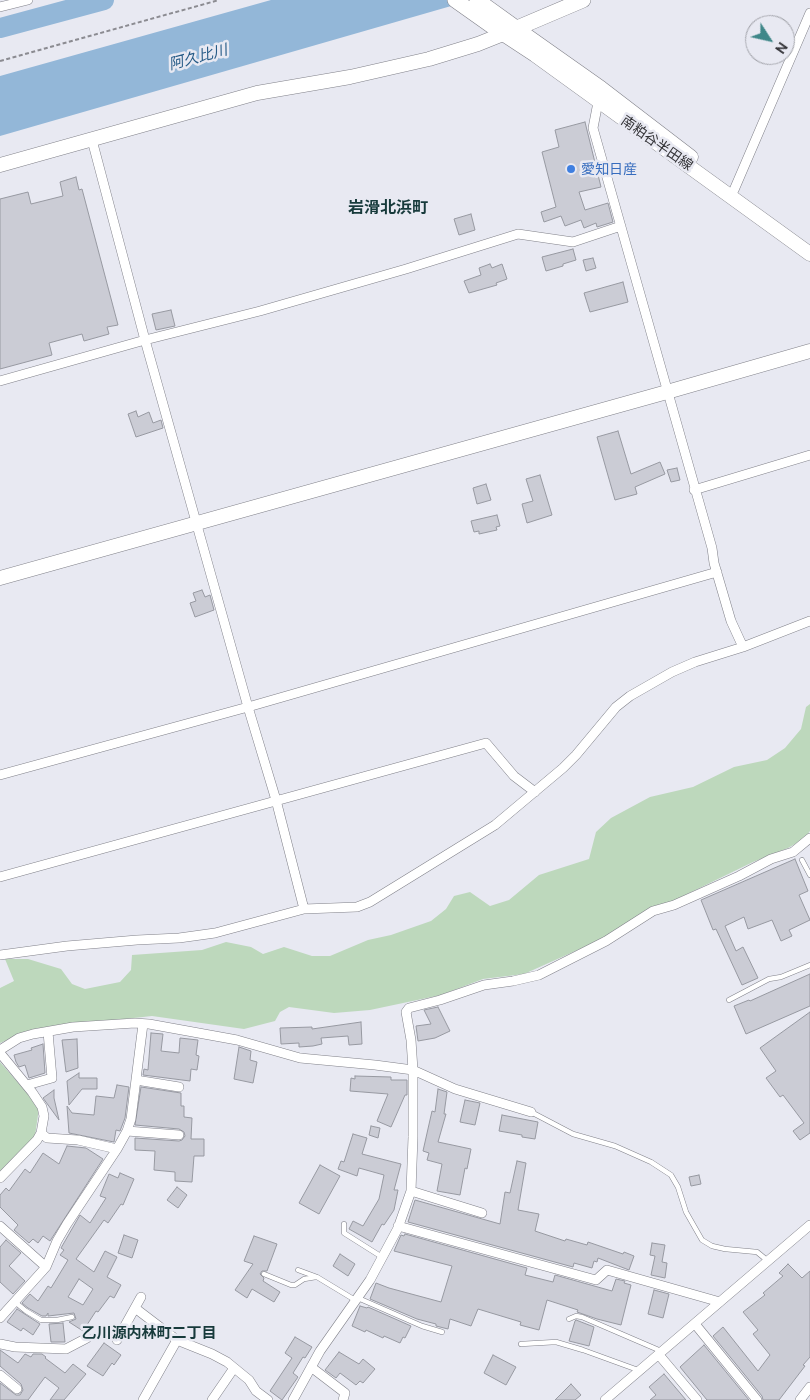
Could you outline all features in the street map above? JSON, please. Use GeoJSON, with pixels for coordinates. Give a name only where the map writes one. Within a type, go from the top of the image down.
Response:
{"type":"FeatureCollection","features":[{"type":"Feature","properties":{"kind":"main road"},"geometry":{"type":"LineString","coordinates":[[455,0],[479,7],[510,31],[583,0]]}},
{"type":"Feature","properties":{"kind":"street"},"geometry":{"type":"LineString","coordinates":[[0,7],[28,0]]}},
{"type":"Feature","properties":{"kind":"street"},"geometry":{"type":"LineString","coordinates":[[734,190],[807,27],[810,13]]}},
{"type":"Feature","properties":{"kind":"street"},"geometry":{"type":"LineString","coordinates":[[0,165],[257,93],[350,78],[429,60],[510,31]]}},
{"type":"Feature","properties":{"kind":"street","name":"南粕谷半田線"},"geometry":{"type":"LineString","coordinates":[[510,31],[600,88],[810,245]]}},
{"type":"Feature","properties":{"kind":"street","name":"南粕谷半田線"},"geometry":{"type":"LineString","coordinates":[[510,31],[535,55],[598,102],[810,254]]}},
{"type":"Feature","properties":{"kind":"street"},"geometry":{"type":"LineString","coordinates":[[600,88],[593,128],[731,621],[743,647]]}},
{"type":"Feature","properties":{"kind":"street"},"geometry":{"type":"LineString","coordinates":[[92,140],[145,340],[276,800],[304,909]]}},
{"type":"Feature","properties":{"kind":"street"},"geometry":{"type":"LineString","coordinates":[[0,380],[370,280],[518,234],[573,242],[621,226]]}},
{"type":"Feature","properties":{"kind":"street"},"geometry":{"type":"LineString","coordinates":[[0,578],[810,351]]}},
{"type":"Feature","properties":{"kind":"street"},"geometry":{"type":"LineString","coordinates":[[694,490],[810,455]]}},
{"type":"Feature","properties":{"kind":"street"},"geometry":{"type":"LineString","coordinates":[[0,775],[248,707],[717,572]]}},
{"type":"Feature","properties":{"kind":"street"},"geometry":{"type":"LineString","coordinates":[[0,955],[67,946],[179,938],[243,926],[304,909],[357,908],[370,902],[494,826],[576,755],[616,707],[630,696],[694,662],[743,647],[810,621]]}},
{"type":"Feature","properties":{"kind":"street"},"geometry":{"type":"LineString","coordinates":[[0,877],[486,743],[514,776],[534,792]]}},
{"type":"Feature","properties":{"kind":"street"},"geometry":{"type":"LineString","coordinates":[[292,1400],[320,1351],[370,1280],[398,1226],[411,1191],[413,1070],[411,1040],[406,1012],[409,1008],[484,985],[539,975],[606,941],[653,911],[674,905],[739,876],[771,859],[793,852],[810,838]]}},
{"type":"Feature","properties":{"kind":"street"},"geometry":{"type":"LineString","coordinates":[[0,1318],[46,1267],[57,1241],[67,1224],[127,1131],[131,1119],[143,1024]]}},
{"type":"Feature","properties":{"kind":"street"},"geometry":{"type":"LineString","coordinates":[[0,1178],[41,1133],[44,1116],[42,1107],[0,1052],[19,1038],[73,1027],[143,1024],[237,1040],[300,1058],[413,1070],[455,1089],[530,1112]]}},
{"type":"Feature","properties":{"kind":"street"},"geometry":{"type":"LineString","coordinates":[[26,1085],[52,1078],[48,1032]]}},
{"type":"Feature","properties":{"kind":"street"},"geometry":{"type":"LineString","coordinates":[[136,1080],[178,1087]]}},
{"type":"Feature","properties":{"kind":"street"},"geometry":{"type":"LineString","coordinates":[[127,1131],[179,1135]]}},
{"type":"Feature","properties":{"kind":"street"},"geometry":{"type":"LineString","coordinates":[[41,1133],[47,1138],[78,1140],[117,1149]]}},
{"type":"Feature","properties":{"kind":"street"},"geometry":{"type":"LineString","coordinates":[[411,1191],[482,1213]]}},
{"type":"Feature","properties":{"kind":"street"},"geometry":{"type":"LineString","coordinates":[[605,1400],[810,1225]]}},
{"type":"Feature","properties":{"kind":"street"},"geometry":{"type":"LineString","coordinates":[[0,1226],[46,1267]]}},
{"type":"Feature","properties":{"kind":"street"},"geometry":{"type":"LineString","coordinates":[[398,1226],[596,1280],[607,1270],[720,1302]]}},
{"type":"Feature","properties":{"kind":"street"},"geometry":{"type":"LineString","coordinates":[[117,1340],[141,1296]]}},
{"type":"Feature","properties":{"kind":"street"},"geometry":{"type":"LineString","coordinates":[[135,1308],[176,1340],[212,1354],[234,1368],[249,1380],[256,1391],[268,1400]]}},
{"type":"Feature","properties":{"kind":"street"},"geometry":{"type":"LineString","coordinates":[[694,1324],[757,1400]]}},
{"type":"Feature","properties":{"kind":"street"},"geometry":{"type":"LineString","coordinates":[[0,1344],[15,1347],[66,1348],[87,1338]]}},
{"type":"Feature","properties":{"kind":"street"},"geometry":{"type":"LineString","coordinates":[[143,1400],[176,1340]]}},
{"type":"Feature","properties":{"kind":"street"},"geometry":{"type":"LineString","coordinates":[[661,1353],[697,1400]]}},
{"type":"Feature","properties":{"kind":"street"},"geometry":{"type":"LineString","coordinates":[[311,1367],[345,1393],[343,1400]]}},
{"type":"Feature","properties":{"kind":"street"},"geometry":{"type":"LineString","coordinates":[[212,1400],[234,1368]]}},
{"type":"Feature","properties":{"kind":"street"},"geometry":{"type":"LineString","coordinates":[[0,1375],[17,1388]]}},
{"type":"Feature","properties":{"kind":"street"},"geometry":{"type":"LineString","coordinates":[[800,1400],[810,1387]]}},
{"type":"Feature","properties":{"kind":"lane"},"geometry":{"type":"LineString","coordinates":[[802,860],[810,876]]}},
{"type":"Feature","properties":{"kind":"lane"},"geometry":{"type":"LineString","coordinates":[[729,1000],[768,979],[780,977],[810,965]]}},
{"type":"Feature","properties":{"kind":"lane"},"geometry":{"type":"LineString","coordinates":[[530,1112],[574,1134],[615,1146],[651,1162],[671,1175],[678,1187],[686,1212],[702,1240],[712,1246],[725,1249],[758,1252],[768,1262]]}},
{"type":"Feature","properties":{"kind":"lane"},"geometry":{"type":"LineString","coordinates":[[344,1224],[344,1232],[382,1257]]}},
{"type":"Feature","properties":{"kind":"lane"},"geometry":{"type":"LineString","coordinates":[[298,1270],[317,1276],[356,1299],[422,1326],[442,1332]]}},
{"type":"Feature","properties":{"kind":"lane"},"geometry":{"type":"LineString","coordinates":[[264,1274],[295,1285],[304,1279],[317,1276]]}},
{"type":"Feature","properties":{"kind":"lane"},"geometry":{"type":"LineString","coordinates":[[15,1302],[41,1320],[72,1317]]}},
{"type":"Feature","properties":{"kind":"lane"},"geometry":{"type":"LineString","coordinates":[[569,1319],[576,1316],[582,1317],[661,1353]]}},
{"type":"Feature","properties":{"kind":"lane"},"geometry":{"type":"LineString","coordinates":[[521,1344],[556,1342],[640,1371]]}},
{"type":"Feature","properties":{"kind":"path"},"geometry":{"type":"LineString","coordinates":[[0,61],[219,0]]}},
{"type":"Feature","properties":{"kind":"path"},"geometry":{"type":"LineString","coordinates":[[87,1338],[117,1340]]}},
{"type":"Feature","properties":{"kind":"green space"},"geometry":{"type":"Polygon","coordinates":[[[810,704],[810,831],[804,839],[675,900],[651,908],[600,940],[524,974],[483,979],[441,995],[370,1010],[334,1013],[289,1007],[280,1012],[275,1021],[244,1029],[152,1016],[34,1029],[0,1043],[0,988],[14,981],[5,959],[28,959],[61,969],[72,984],[85,989],[120,982],[131,970],[132,955],[202,950],[226,942],[251,947],[263,954],[284,947],[312,956],[330,956],[368,940],[391,935],[431,921],[446,909],[454,896],[470,892],[490,906],[509,900],[539,875],[589,859],[596,832],[611,818],[650,797],[693,787],[734,767],[767,760],[785,748],[801,729],[806,707],[810,704]]]}},
{"type":"Feature","properties":{"kind":"green space"},"geometry":{"type":"Polygon","coordinates":[[[0,1062],[27,1093],[38,1109],[38,1115],[35,1136],[0,1171],[0,1062]]]}},
{"type":"Feature","properties":{"kind":"water","name":"阿久比川"},"geometry":{"type":"Polygon","coordinates":[[[271,0],[472,0],[0,136],[0,76],[271,0]]]}},
{"type":"Feature","properties":{"kind":"building","name":"愛知日産"},"geometry":{"type":"Polygon","coordinates":[[[585,122],[601,187],[579,192],[585,210],[608,203],[613,222],[597,227],[596,223],[584,228],[581,220],[565,226],[561,216],[544,222],[541,212],[556,207],[542,152],[559,147],[555,130],[585,122]]]}},
{"type":"Feature","properties":{"kind":"building"},"geometry":{"type":"Polygon","coordinates":[[[76,177],[79,190],[82,189],[118,325],[107,327],[109,334],[84,341],[82,334],[49,343],[52,355],[0,369],[0,199],[28,192],[31,204],[63,196],[60,182],[76,177]]]}},
{"type":"Feature","properties":{"kind":"building"},"geometry":{"type":"Polygon","coordinates":[[[471,214],[475,230],[459,235],[454,219],[471,214]]]}},
{"type":"Feature","properties":{"kind":"building"},"geometry":{"type":"Polygon","coordinates":[[[573,249],[576,260],[546,271],[542,257],[573,249]]]}},
{"type":"Feature","properties":{"kind":"building"},"geometry":{"type":"Polygon","coordinates":[[[593,258],[596,268],[586,271],[583,260],[593,258]]]}},
{"type":"Feature","properties":{"kind":"building"},"geometry":{"type":"Polygon","coordinates":[[[490,264],[492,268],[502,264],[507,279],[496,283],[497,285],[469,293],[464,281],[481,275],[479,268],[490,264]]]}},
{"type":"Feature","properties":{"kind":"building"},"geometry":{"type":"Polygon","coordinates":[[[623,282],[628,302],[590,312],[584,293],[623,282]]]}},
{"type":"Feature","properties":{"kind":"building"},"geometry":{"type":"Polygon","coordinates":[[[171,310],[175,326],[156,330],[152,314],[171,310]]]}},
{"type":"Feature","properties":{"kind":"building"},"geometry":{"type":"Polygon","coordinates":[[[136,411],[138,417],[149,412],[153,423],[161,420],[163,428],[136,437],[128,414],[136,411]]]}},
{"type":"Feature","properties":{"kind":"building"},"geometry":{"type":"Polygon","coordinates":[[[618,431],[631,474],[660,462],[665,474],[635,487],[637,494],[615,500],[597,437],[618,431]]]}},
{"type":"Feature","properties":{"kind":"building"},"geometry":{"type":"Polygon","coordinates":[[[677,468],[680,480],[671,482],[667,470],[677,468]]]}},
{"type":"Feature","properties":{"kind":"building"},"geometry":{"type":"Polygon","coordinates":[[[540,475],[552,515],[527,523],[522,504],[533,501],[526,479],[540,475]]]}},
{"type":"Feature","properties":{"kind":"building"},"geometry":{"type":"Polygon","coordinates":[[[486,484],[491,500],[477,504],[473,488],[486,484]]]}},
{"type":"Feature","properties":{"kind":"building"},"geometry":{"type":"Polygon","coordinates":[[[497,515],[500,526],[496,527],[497,530],[479,534],[479,531],[474,532],[471,521],[497,515]]]}},
{"type":"Feature","properties":{"kind":"building"},"geometry":{"type":"Polygon","coordinates":[[[202,590],[205,597],[210,595],[214,610],[195,617],[190,603],[196,601],[193,593],[202,590]]]}},
{"type":"Feature","properties":{"kind":"building"},"geometry":{"type":"Polygon","coordinates":[[[795,859],[808,891],[799,895],[810,920],[789,930],[792,936],[781,941],[772,920],[748,929],[744,917],[725,926],[736,951],[743,947],[758,978],[742,985],[716,929],[713,930],[701,900],[795,859]]]}},
{"type":"Feature","properties":{"kind":"building"},"geometry":{"type":"Polygon","coordinates":[[[810,974],[810,1006],[746,1034],[734,1006],[750,1001],[810,974]]]}},
{"type":"Feature","properties":{"kind":"building"},"geometry":{"type":"Polygon","coordinates":[[[438,1007],[450,1031],[435,1038],[418,1041],[416,1026],[431,1024],[424,1010],[438,1007]]]}},
{"type":"Feature","properties":{"kind":"building"},"geometry":{"type":"Polygon","coordinates":[[[810,1012],[810,1133],[800,1140],[793,1131],[804,1123],[783,1095],[780,1097],[766,1078],[776,1071],[760,1048],[810,1012]]]}},
{"type":"Feature","properties":{"kind":"building"},"geometry":{"type":"Polygon","coordinates":[[[361,1022],[362,1044],[349,1045],[348,1036],[321,1038],[322,1044],[313,1046],[299,1047],[299,1043],[281,1044],[280,1028],[312,1027],[312,1029],[361,1022]]]}},
{"type":"Feature","properties":{"kind":"building"},"geometry":{"type":"Polygon","coordinates":[[[151,1033],[163,1034],[161,1051],[179,1053],[180,1038],[198,1040],[196,1055],[199,1056],[197,1070],[191,1069],[190,1081],[143,1075],[144,1069],[148,1070],[151,1033]]]}},
{"type":"Feature","properties":{"kind":"building"},"geometry":{"type":"Polygon","coordinates":[[[77,1039],[78,1068],[66,1072],[62,1040],[77,1039]]]}},
{"type":"Feature","properties":{"kind":"building"},"geometry":{"type":"Polygon","coordinates":[[[43,1044],[45,1073],[29,1078],[25,1065],[19,1067],[14,1055],[32,1050],[31,1048],[43,1044]]]}},
{"type":"Feature","properties":{"kind":"building"},"geometry":{"type":"Polygon","coordinates":[[[239,1047],[251,1051],[250,1060],[257,1062],[253,1083],[234,1079],[239,1047]]]}},
{"type":"Feature","properties":{"kind":"building"},"geometry":{"type":"Polygon","coordinates":[[[79,1073],[79,1078],[97,1078],[97,1089],[82,1089],[69,1105],[67,1081],[79,1073]]]}},
{"type":"Feature","properties":{"kind":"building"},"geometry":{"type":"Polygon","coordinates":[[[355,1076],[391,1077],[391,1080],[407,1080],[407,1095],[405,1095],[391,1127],[377,1121],[388,1094],[350,1091],[351,1078],[355,1079],[355,1076]]]}},
{"type":"Feature","properties":{"kind":"building"},"geometry":{"type":"Polygon","coordinates":[[[117,1085],[129,1087],[125,1118],[120,1131],[116,1130],[114,1142],[69,1133],[67,1106],[72,1113],[94,1115],[96,1096],[114,1098],[117,1085]]]}},
{"type":"Feature","properties":{"kind":"building"},"geometry":{"type":"Polygon","coordinates":[[[141,1087],[181,1093],[181,1106],[184,1106],[184,1117],[192,1118],[191,1139],[204,1139],[204,1156],[194,1156],[192,1182],[175,1181],[175,1172],[154,1170],[155,1151],[135,1150],[135,1138],[179,1141],[185,1136],[184,1132],[179,1129],[135,1125],[141,1087]]]}},
{"type":"Feature","properties":{"kind":"building"},"geometry":{"type":"Polygon","coordinates":[[[438,1089],[447,1092],[444,1114],[446,1114],[438,1142],[471,1149],[460,1195],[437,1191],[442,1164],[427,1160],[429,1153],[423,1151],[432,1111],[435,1112],[438,1089]]]}},
{"type":"Feature","properties":{"kind":"building"},"geometry":{"type":"Polygon","coordinates":[[[54,1090],[54,1098],[59,1120],[43,1098],[54,1090]]]}},
{"type":"Feature","properties":{"kind":"building"},"geometry":{"type":"Polygon","coordinates":[[[465,1100],[480,1103],[475,1125],[460,1122],[465,1100]]]}},
{"type":"Feature","properties":{"kind":"building"},"geometry":{"type":"Polygon","coordinates":[[[502,1115],[538,1122],[535,1139],[499,1131],[502,1115]]]}},
{"type":"Feature","properties":{"kind":"building"},"geometry":{"type":"Polygon","coordinates":[[[371,1126],[380,1128],[378,1138],[369,1135],[371,1126]]]}},
{"type":"Feature","properties":{"kind":"building"},"geometry":{"type":"Polygon","coordinates":[[[353,1134],[367,1138],[362,1154],[401,1164],[394,1190],[398,1190],[394,1210],[384,1225],[382,1224],[372,1242],[349,1229],[353,1221],[363,1226],[379,1199],[384,1175],[359,1168],[357,1176],[338,1169],[341,1161],[344,1162],[353,1134]]]}},
{"type":"Feature","properties":{"kind":"building"},"geometry":{"type":"Polygon","coordinates":[[[67,1146],[86,1148],[103,1159],[50,1241],[43,1236],[38,1243],[33,1239],[29,1243],[14,1230],[18,1225],[0,1207],[0,1195],[6,1188],[9,1191],[25,1169],[30,1173],[43,1153],[59,1164],[67,1146]]]}},
{"type":"Feature","properties":{"kind":"building"},"geometry":{"type":"Polygon","coordinates":[[[517,1161],[526,1163],[518,1210],[539,1214],[535,1231],[565,1241],[566,1239],[587,1245],[588,1242],[634,1256],[629,1270],[598,1258],[597,1262],[594,1261],[592,1268],[574,1263],[573,1267],[408,1222],[415,1200],[500,1224],[505,1192],[510,1193],[517,1161]]]}},
{"type":"Feature","properties":{"kind":"building"},"geometry":{"type":"Polygon","coordinates":[[[320,1165],[340,1176],[319,1214],[299,1203],[320,1165]]]}},
{"type":"Feature","properties":{"kind":"building"},"geometry":{"type":"Polygon","coordinates":[[[120,1173],[134,1179],[123,1205],[121,1204],[108,1223],[104,1220],[76,1259],[94,1272],[105,1251],[117,1257],[107,1277],[121,1285],[114,1298],[110,1296],[98,1312],[96,1311],[83,1331],[69,1322],[76,1319],[74,1313],[48,1316],[48,1313],[46,1316],[42,1316],[28,1308],[22,1303],[30,1294],[38,1301],[48,1286],[51,1288],[68,1260],[60,1255],[64,1250],[61,1248],[80,1215],[90,1223],[106,1198],[100,1196],[109,1174],[118,1178],[120,1173]],[[79,1279],[68,1297],[83,1305],[93,1289],[79,1279]]]}},
{"type":"Feature","properties":{"kind":"building"},"geometry":{"type":"Polygon","coordinates":[[[699,1175],[701,1184],[691,1186],[689,1177],[699,1175]]]}},
{"type":"Feature","properties":{"kind":"building"},"geometry":{"type":"Polygon","coordinates":[[[177,1187],[187,1195],[178,1208],[167,1200],[177,1187]]]}},
{"type":"Feature","properties":{"kind":"building"},"geometry":{"type":"Polygon","coordinates":[[[405,1234],[527,1268],[525,1275],[553,1282],[555,1275],[612,1291],[616,1279],[625,1281],[624,1283],[631,1285],[621,1325],[597,1319],[577,1312],[578,1310],[547,1300],[539,1330],[520,1325],[521,1322],[478,1309],[471,1326],[450,1319],[448,1329],[417,1319],[370,1299],[376,1283],[441,1302],[452,1266],[394,1251],[401,1235],[404,1236],[405,1234]]]}},
{"type":"Feature","properties":{"kind":"building"},"geometry":{"type":"Polygon","coordinates":[[[124,1235],[138,1240],[132,1258],[118,1253],[124,1235]]]}},
{"type":"Feature","properties":{"kind":"building"},"geometry":{"type":"Polygon","coordinates":[[[254,1236],[277,1244],[267,1271],[262,1271],[260,1274],[264,1278],[263,1281],[280,1292],[274,1302],[252,1289],[247,1298],[235,1290],[253,1264],[244,1261],[254,1236]]]}},
{"type":"Feature","properties":{"kind":"building"},"geometry":{"type":"Polygon","coordinates":[[[6,1240],[21,1253],[9,1266],[25,1281],[13,1294],[0,1282],[0,1247],[6,1240]]]}},
{"type":"Feature","properties":{"kind":"building"},"geometry":{"type":"Polygon","coordinates":[[[652,1243],[665,1245],[662,1262],[667,1263],[665,1278],[651,1275],[655,1256],[650,1255],[652,1243]]]}},
{"type":"Feature","properties":{"kind":"building"},"geometry":{"type":"Polygon","coordinates":[[[340,1254],[355,1264],[348,1276],[333,1266],[340,1254]]]}},
{"type":"Feature","properties":{"kind":"building"},"geometry":{"type":"Polygon","coordinates":[[[788,1264],[802,1278],[810,1271],[810,1357],[779,1400],[763,1400],[762,1396],[713,1336],[723,1327],[758,1371],[770,1355],[753,1334],[758,1330],[743,1312],[765,1295],[763,1293],[783,1276],[779,1273],[788,1264]]]}},
{"type":"Feature","properties":{"kind":"building"},"geometry":{"type":"Polygon","coordinates":[[[654,1290],[669,1294],[663,1318],[648,1314],[654,1290]]]}},
{"type":"Feature","properties":{"kind":"building"},"geometry":{"type":"Polygon","coordinates":[[[360,1306],[368,1307],[411,1326],[405,1338],[403,1337],[400,1343],[352,1326],[360,1306]]]}},
{"type":"Feature","properties":{"kind":"building"},"geometry":{"type":"Polygon","coordinates":[[[17,1309],[40,1324],[33,1335],[23,1328],[21,1331],[7,1322],[17,1309]]]}},
{"type":"Feature","properties":{"kind":"building"},"geometry":{"type":"Polygon","coordinates":[[[576,1320],[594,1327],[589,1346],[569,1341],[576,1320]]]}},
{"type":"Feature","properties":{"kind":"building"},"geometry":{"type":"Polygon","coordinates":[[[63,1323],[65,1342],[51,1342],[49,1324],[63,1323]]]}},
{"type":"Feature","properties":{"kind":"building"},"geometry":{"type":"Polygon","coordinates":[[[295,1337],[312,1347],[293,1373],[298,1377],[282,1400],[270,1391],[292,1358],[285,1353],[295,1337]]]}},
{"type":"Feature","properties":{"kind":"building"},"geometry":{"type":"Polygon","coordinates":[[[104,1343],[121,1355],[114,1365],[112,1363],[103,1376],[87,1366],[104,1343]]]}},
{"type":"Feature","properties":{"kind":"building"},"geometry":{"type":"Polygon","coordinates":[[[704,1345],[749,1400],[707,1400],[680,1367],[704,1345]]]}},
{"type":"Feature","properties":{"kind":"building"},"geometry":{"type":"Polygon","coordinates":[[[0,1350],[18,1363],[25,1354],[31,1357],[33,1354],[42,1354],[65,1373],[73,1364],[86,1374],[64,1400],[50,1400],[59,1388],[45,1377],[28,1400],[0,1400],[0,1383],[16,1395],[20,1395],[23,1390],[21,1384],[0,1366],[0,1350]]]}},
{"type":"Feature","properties":{"kind":"building"},"geometry":{"type":"Polygon","coordinates":[[[339,1352],[359,1364],[363,1359],[375,1369],[363,1383],[360,1381],[356,1385],[340,1373],[336,1378],[325,1370],[339,1352]]]}},
{"type":"Feature","properties":{"kind":"building"},"geometry":{"type":"Polygon","coordinates":[[[493,1355],[516,1367],[506,1385],[484,1373],[493,1355]]]}},
{"type":"Feature","properties":{"kind":"building"},"geometry":{"type":"Polygon","coordinates":[[[664,1374],[686,1400],[650,1400],[656,1395],[649,1387],[664,1374]]]}},
{"type":"Feature","properties":{"kind":"building"},"geometry":{"type":"Polygon","coordinates":[[[571,1384],[581,1395],[575,1400],[555,1400],[571,1384]]]}},
{"type":"Feature","properties":{"kind":"waterway"},"geometry":{"type":"LineString","coordinates":[[0,28],[104,0]]}},
{"type":"Feature","properties":{"kind":"place","name":"愛知日産"},"geometry":{"type":"Point","coordinates":[571,169]}},
{"type":"Feature","properties":{"kind":"district","name":"岩滑北浜町"},"geometry":{"type":"Point","coordinates":[388,208]}},
{"type":"Feature","properties":{"kind":"district","name":"乙川源内林町二丁目"},"geometry":{"type":"Point","coordinates":[149,1333]}}]}
